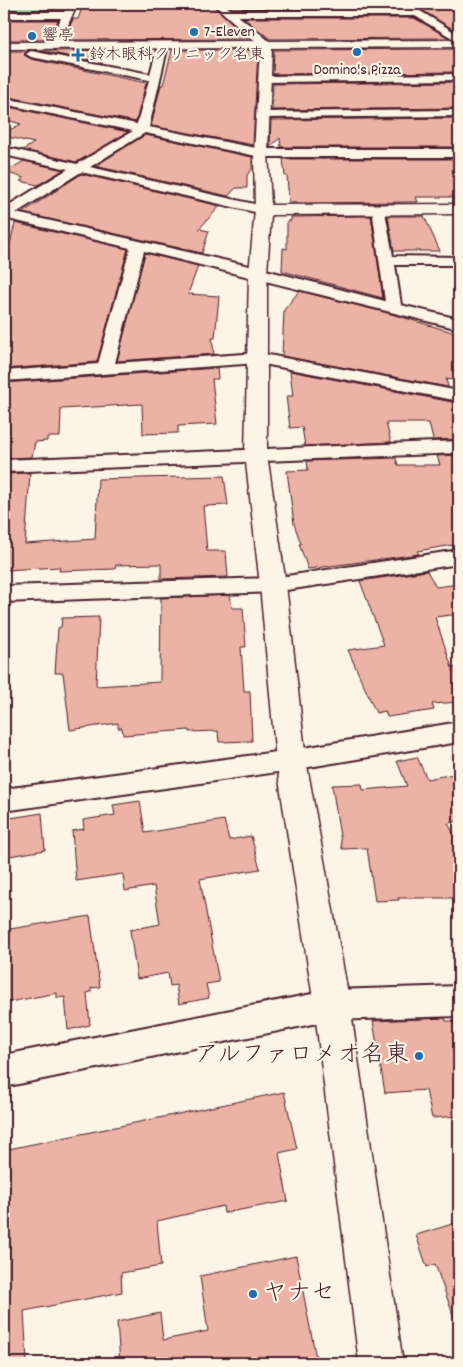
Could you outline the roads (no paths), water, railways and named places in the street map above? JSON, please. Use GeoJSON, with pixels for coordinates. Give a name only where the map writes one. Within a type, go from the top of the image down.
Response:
{"type":"FeatureCollection","features":[{"type":"Feature","properties":{"kind":"street"},"geometry":{"type":"LineString","coordinates":[[26,56],[54,46],[72,4]]}},
{"type":"Feature","properties":{"kind":"street"},"geometry":{"type":"LineString","coordinates":[[403,4],[459,39]]}},
{"type":"Feature","properties":{"kind":"street"},"geometry":{"type":"LineString","coordinates":[[223,8],[417,13]]}},
{"type":"Feature","properties":{"kind":"street"},"geometry":{"type":"LineString","coordinates":[[223,8],[266,44]]}},
{"type":"Feature","properties":{"kind":"street"},"geometry":{"type":"LineString","coordinates":[[4,15],[66,15]]}},
{"type":"Feature","properties":{"kind":"street"},"geometry":{"type":"LineString","coordinates":[[4,46],[459,43]]}},
{"type":"Feature","properties":{"kind":"street"},"geometry":{"type":"LineString","coordinates":[[4,215],[142,130],[163,44]]}},
{"type":"Feature","properties":{"kind":"street"},"geometry":{"type":"LineString","coordinates":[[266,44],[266,79],[261,153],[263,210],[258,273],[256,454],[273,585],[291,760],[332,1005],[381,1363]]}},
{"type":"Feature","properties":{"kind":"street"},"geometry":{"type":"LineString","coordinates":[[26,56],[155,78]]}},
{"type":"Feature","properties":{"kind":"street"},"geometry":{"type":"LineString","coordinates":[[266,79],[459,76]]}},
{"type":"Feature","properties":{"kind":"street"},"geometry":{"type":"LineString","coordinates":[[4,101],[261,153],[459,152]]}},
{"type":"Feature","properties":{"kind":"street"},"geometry":{"type":"LineString","coordinates":[[264,115],[459,113]]}},
{"type":"Feature","properties":{"kind":"street"},"geometry":{"type":"LineString","coordinates":[[4,151],[263,210],[459,209]]}},
{"type":"Feature","properties":{"kind":"street"},"geometry":{"type":"LineString","coordinates":[[379,209],[394,308]]}},
{"type":"Feature","properties":{"kind":"street"},"geometry":{"type":"LineString","coordinates":[[4,215],[258,273],[459,324]]}},
{"type":"Feature","properties":{"kind":"street"},"geometry":{"type":"LineString","coordinates":[[105,368],[138,245]]}},
{"type":"Feature","properties":{"kind":"street"},"geometry":{"type":"LineString","coordinates":[[387,260],[459,262]]}},
{"type":"Feature","properties":{"kind":"street"},"geometry":{"type":"LineString","coordinates":[[4,376],[258,358],[459,396]]}},
{"type":"Feature","properties":{"kind":"street"},"geometry":{"type":"LineString","coordinates":[[4,466],[459,447]]}},
{"type":"Feature","properties":{"kind":"street"},"geometry":{"type":"LineString","coordinates":[[4,594],[273,585],[459,557]]}},
{"type":"Feature","properties":{"kind":"street"},"geometry":{"type":"LineString","coordinates":[[4,800],[291,760],[459,732]]}},
{"type":"Feature","properties":{"kind":"street"},"geometry":{"type":"LineString","coordinates":[[4,1071],[332,1005],[459,1001]]}},
{"type":"Feature","properties":{"kind":"place","name":"7-Eleven"},"geometry":{"type":"Point","coordinates":[194,32]}},
{"type":"Feature","properties":{"kind":"place","name":"響亭"},"geometry":{"type":"Point","coordinates":[32,36]}},
{"type":"Feature","properties":{"kind":"place","name":"Domino's Pizza"},"geometry":{"type":"Point","coordinates":[357,52]}},
{"type":"Feature","properties":{"kind":"place","name":"鈴木眼科クリニック名東"},"geometry":{"type":"Point","coordinates":[78,55]}},
{"type":"Feature","properties":{"kind":"place","name":"アルファロメオ名東"},"geometry":{"type":"Point","coordinates":[419,1056]}},
{"type":"Feature","properties":{"kind":"place","name":"ヤナセ"},"geometry":{"type":"Point","coordinates":[253,1294]}}]}
